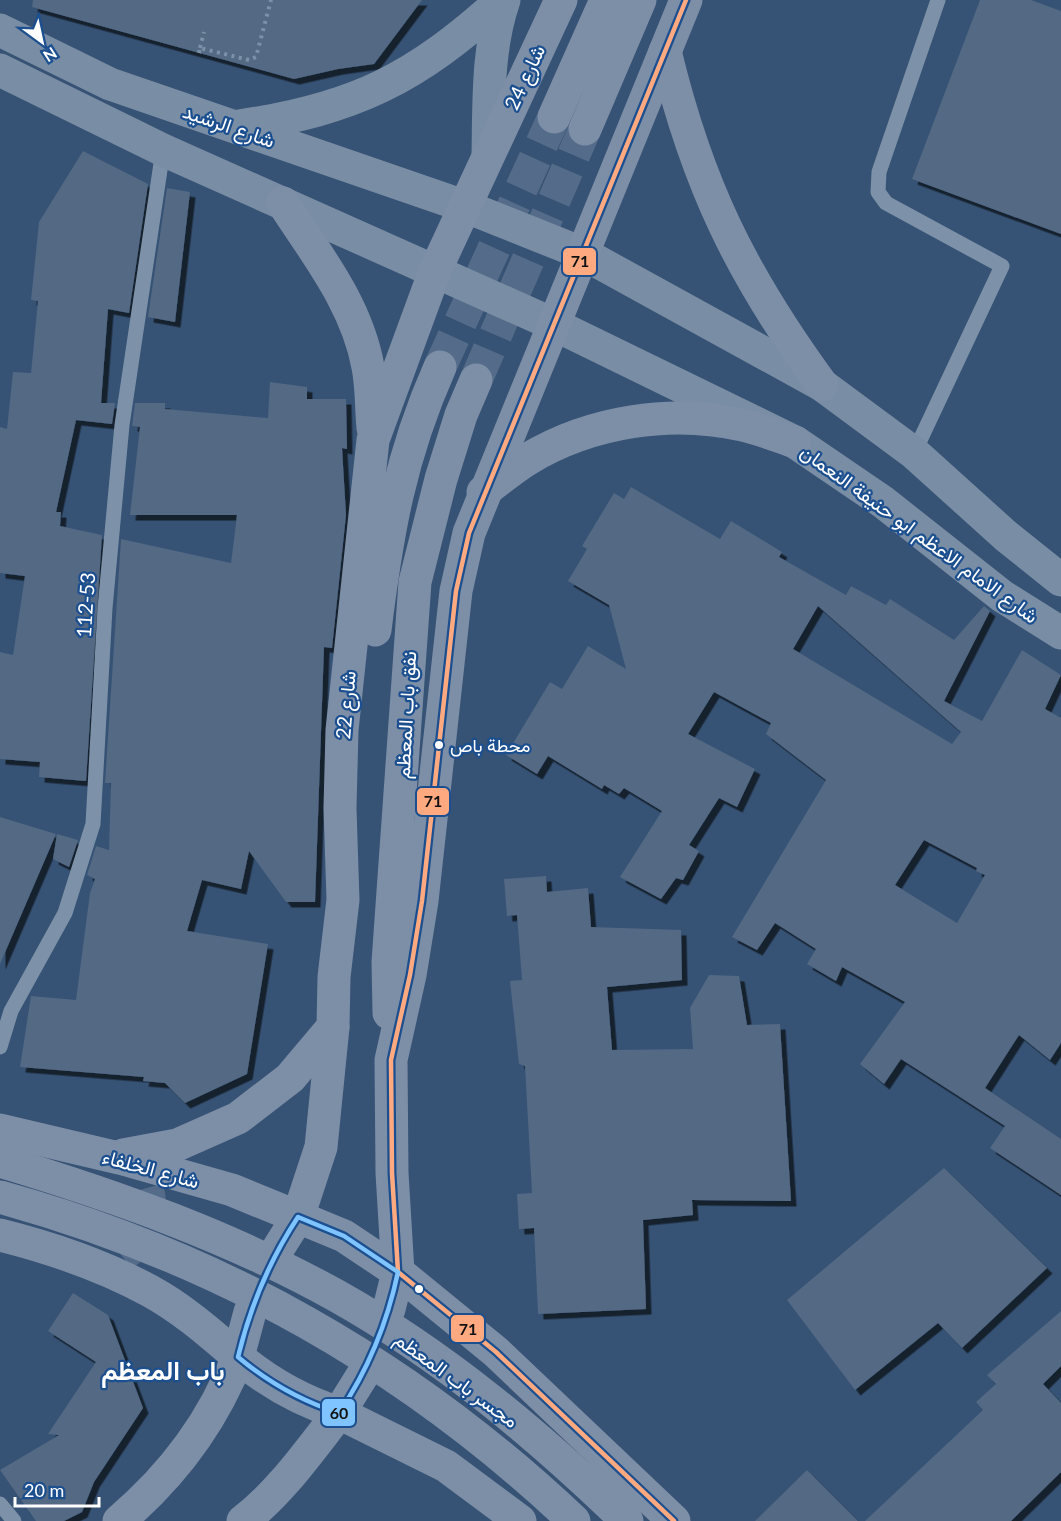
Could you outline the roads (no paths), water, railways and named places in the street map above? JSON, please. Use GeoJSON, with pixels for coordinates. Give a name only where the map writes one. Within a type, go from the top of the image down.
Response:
{"type":"FeatureCollection","features":[{"type":"Feature","properties":{"kind":"main road"},"geometry":{"type":"LineString","coordinates":[[234,126],[298,116],[336,106],[382,88],[432,58],[464,35],[503,0]]}},
{"type":"Feature","properties":{"kind":"main road","name":"شارع 24"},"geometry":{"type":"LineString","coordinates":[[488,154],[492,55],[496,23],[503,0]]}},
{"type":"Feature","properties":{"kind":"main road","name":"شارع 24"},"geometry":{"type":"LineString","coordinates":[[464,206],[561,0]]}},
{"type":"Feature","properties":{"kind":"main road"},"geometry":{"type":"LineString","coordinates":[[554,117],[606,0]]}},
{"type":"Feature","properties":{"kind":"main road"},"geometry":{"type":"LineString","coordinates":[[585,129],[640,0]]}},
{"type":"Feature","properties":{"kind":"main road"},"geometry":{"type":"LineString","coordinates":[[389,1309],[398,1272],[392,1173],[391,1060],[410,975],[422,901],[456,591],[469,532],[483,492],[686,0]]}},
{"type":"Feature","properties":{"kind":"main road","name":"شارع الرشيد"},"geometry":{"type":"LineString","coordinates":[[0,30],[110,84],[464,206],[582,253]]}},
{"type":"Feature","properties":{"kind":"main road"},"geometry":{"type":"LineString","coordinates":[[665,51],[680,111],[699,170],[723,227],[785,335],[822,384]]}},
{"type":"Feature","properties":{"kind":"main road"},"geometry":{"type":"LineString","coordinates":[[0,70],[163,150],[435,271]]}},
{"type":"Feature","properties":{"kind":"main road"},"geometry":{"type":"LineString","coordinates":[[283,203],[345,297],[360,333],[369,368],[373,440]]}},
{"type":"Feature","properties":{"kind":"main road","name":"شارع 22"},"geometry":{"type":"LineString","coordinates":[[279,1247],[298,1217],[321,1147],[333,1027],[334,977],[343,900],[340,808],[342,730],[373,440],[435,271],[464,206]]}},
{"type":"Feature","properties":{"kind":"main road"},"geometry":{"type":"LineString","coordinates":[[582,253],[822,384],[914,453],[1006,536],[1061,580]]}},
{"type":"Feature","properties":{"kind":"main road","name":"شارع الامام الاعظم ابو حنيفة النعمان"},"geometry":{"type":"LineString","coordinates":[[435,271],[553,324],[795,442],[883,502],[1002,596],[1061,633]]}},
{"type":"Feature","properties":{"kind":"main road","name":"نفق باب المعظم"},"geometry":{"type":"LineString","coordinates":[[343,900],[380,592],[394,502],[406,455],[440,368]]}},
{"type":"Feature","properties":{"kind":"main road","name":"نفق باب المعظم"},"geometry":{"type":"LineString","coordinates":[[391,1060],[388,962],[415,582],[441,479],[461,415],[476,380]]}},
{"type":"Feature","properties":{"kind":"main road"},"geometry":{"type":"LineString","coordinates":[[483,492],[528,459],[548,449],[579,435],[632,421],[699,419],[743,425],[795,442]]}},
{"type":"Feature","properties":{"kind":"main road"},"geometry":{"type":"LineString","coordinates":[[117,1158],[177,1145],[238,1118],[290,1078],[333,1027]]}},
{"type":"Feature","properties":{"kind":"main road","name":"شارع الخلفاء"},"geometry":{"type":"LineString","coordinates":[[0,1130],[117,1158],[232,1190],[344,1236],[398,1272],[487,1344],[674,1521]]}},
{"type":"Feature","properties":{"kind":"main road"},"geometry":{"type":"LineString","coordinates":[[117,1158],[134,1167],[147,1188]]}},
{"type":"Feature","properties":{"kind":"main road","name":"مجسر باب المعظم"},"geometry":{"type":"LineString","coordinates":[[0,1161],[120,1199],[190,1226],[336,1295],[465,1381],[558,1456],[627,1521]]}},
{"type":"Feature","properties":{"kind":"main road","name":"مجسر باب المعظم"},"geometry":{"type":"LineString","coordinates":[[0,1197],[109,1230],[179,1258],[244,1289],[341,1342],[406,1384],[481,1439],[531,1480],[574,1521]]}},
{"type":"Feature","properties":{"kind":"main road"},"geometry":{"type":"LineString","coordinates":[[0,1235],[106,1259],[197,1322],[264,1378],[293,1395],[339,1413],[446,1466],[520,1521]]}},
{"type":"Feature","properties":{"kind":"main road"},"geometry":{"type":"LineString","coordinates":[[119,1521],[159,1483],[212,1416],[238,1358],[250,1312]]}},
{"type":"Feature","properties":{"kind":"main road"},"geometry":{"type":"LineString","coordinates":[[243,1521],[259,1509],[291,1473],[339,1413],[362,1376]]}},
{"type":"Feature","properties":{"kind":"main road"},"geometry":{"type":"LineString","coordinates":[[513,1395],[533,1395],[548,1400]]}},
{"type":"Feature","properties":{"kind":"main road"},"geometry":{"type":"LineString","coordinates":[[465,1449],[468,1466],[478,1488]]}},
{"type":"Feature","properties":{"kind":"lane"},"geometry":{"type":"LineString","coordinates":[[914,453],[1002,266],[886,203],[878,192],[879,172],[938,0]]}},
{"type":"Feature","properties":{"kind":"lane","name":"112-53"},"geometry":{"type":"LineString","coordinates":[[0,1047],[11,1011],[64,913],[93,824],[105,608],[122,425],[163,150]]}},
{"type":"Feature","properties":{"kind":"lane"},"geometry":{"type":"LineString","coordinates":[[0,1504],[14,1521]]}},
{"type":"Feature","properties":{"kind":"tunnel"},"geometry":{"type":"LineString","coordinates":[[440,367],[554,117]]}},
{"type":"Feature","properties":{"kind":"tunnel"},"geometry":{"type":"LineString","coordinates":[[476,380],[585,129]]}},
{"type":"Feature","properties":{"kind":"tunnel"},"geometry":{"type":"LineString","coordinates":[[122,1256],[136,1242],[146,1226],[150,1208],[147,1188]]}},
{"type":"Feature","properties":{"kind":"place","name":"محطة باص"},"geometry":{"type":"Point","coordinates":[439,745]}},
{"type":"Feature","properties":{"kind":"district","name":"باب المعظم"},"geometry":{"type":"Point","coordinates":[163,1370]}}]}
